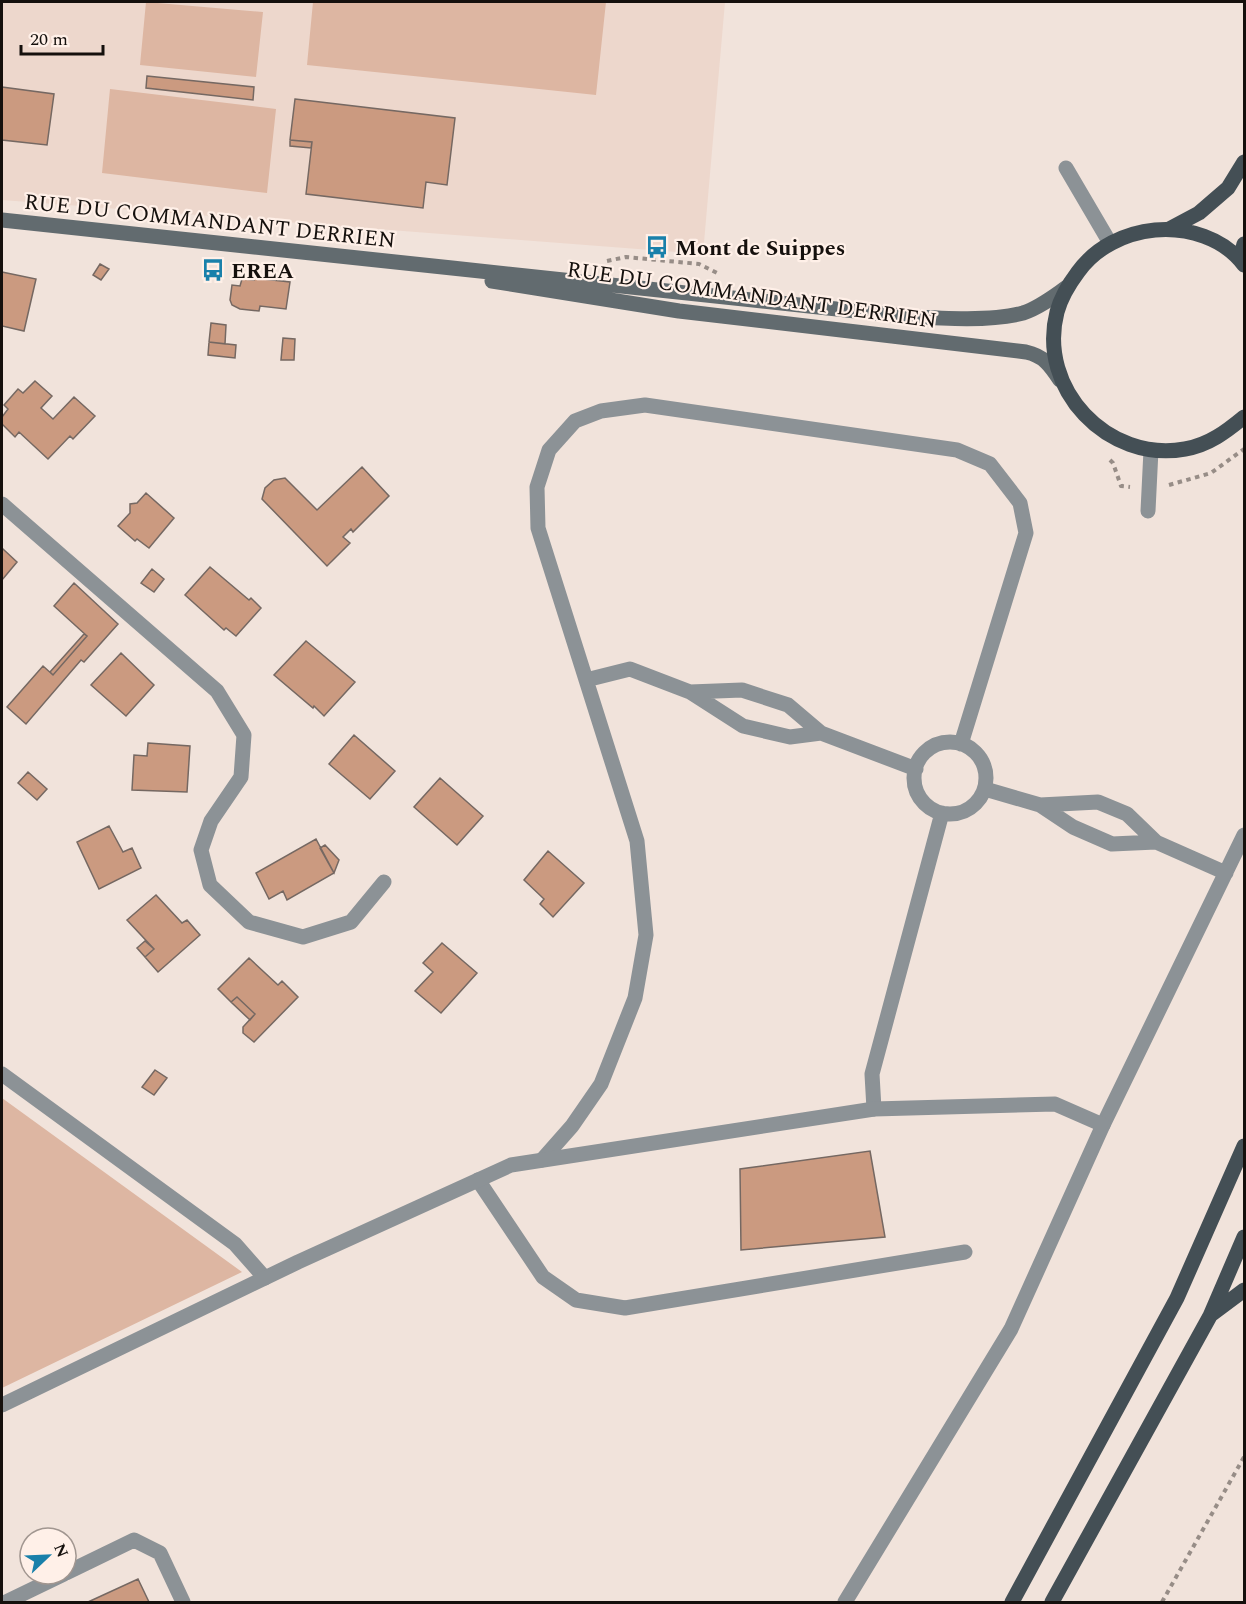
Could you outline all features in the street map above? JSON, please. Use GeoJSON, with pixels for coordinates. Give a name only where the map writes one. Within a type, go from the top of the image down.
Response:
{"type":"FeatureCollection","features":[{"type":"Feature","properties":{"kind":"main road"},"geometry":{"type":"LineString","coordinates":[[1169,229],[1199,213],[1228,188],[1245,162]]}},
{"type":"Feature","properties":{"kind":"main road","name":"RUE DU COMMANDANT DERRIEN"},"geometry":{"type":"LineString","coordinates":[[2,219],[412,266],[516,274],[946,319],[1024,313],[1067,287]]}},
{"type":"Feature","properties":{"kind":"main road"},"geometry":{"type":"LineString","coordinates":[[1243,256],[1195,233],[1169,229],[1138,232],[1110,243],[1085,262],[1067,287],[1057,313],[1054,340],[1057,367],[1067,392],[1088,420],[1117,440],[1151,450],[1186,449],[1218,437],[1245,417]]}},
{"type":"Feature","properties":{"kind":"main road","name":"RUE DU COMMANDANT DERRIEN"},"geometry":{"type":"LineString","coordinates":[[412,266],[679,311],[1037,354],[1049,363],[1067,392]]}},
{"type":"Feature","properties":{"kind":"main road"},"geometry":{"type":"LineString","coordinates":[[1012,1602],[1177,1298],[1245,1146]]}},
{"type":"Feature","properties":{"kind":"main road"},"geometry":{"type":"LineString","coordinates":[[1052,1602],[1210,1316],[1245,1237]]}},
{"type":"Feature","properties":{"kind":"main road"},"geometry":{"type":"LineString","coordinates":[[1210,1316],[1245,1290]]}},
{"type":"Feature","properties":{"kind":"street"},"geometry":{"type":"LineString","coordinates":[[1066,168],[1110,243]]}},
{"type":"Feature","properties":{"kind":"street"},"geometry":{"type":"LineString","coordinates":[[542,1160],[572,1126],[601,1084],[636,998],[646,935],[637,841],[538,528],[537,487],[549,450],[575,421],[601,411],[645,405],[957,450],[990,464],[1020,503],[1026,533],[961,744]]}},
{"type":"Feature","properties":{"kind":"street"},"geometry":{"type":"LineString","coordinates":[[1148,512],[1151,450]]}},
{"type":"Feature","properties":{"kind":"street"},"geometry":{"type":"LineString","coordinates":[[2,504],[217,691],[244,735],[241,777],[211,821],[201,850],[210,885],[249,922],[303,937],[351,922],[384,882]]}},
{"type":"Feature","properties":{"kind":"street"},"geometry":{"type":"LineString","coordinates":[[586,680],[630,669],[690,692],[743,726],[790,737],[821,733]]}},
{"type":"Feature","properties":{"kind":"street"},"geometry":{"type":"LineString","coordinates":[[690,692],[742,690],[788,705],[821,733],[916,769]]}},
{"type":"Feature","properties":{"kind":"street"},"geometry":{"type":"LineString","coordinates":[[940,743],[961,744],[976,753],[984,764],[986,777],[984,789],[979,800],[970,809],[958,813],[942,813],[925,803],[918,793],[915,781],[916,769],[921,758],[930,748],[940,743]]}},
{"type":"Feature","properties":{"kind":"street"},"geometry":{"type":"LineString","coordinates":[[984,789],[1040,805],[1073,827],[1112,844],[1156,842]]}},
{"type":"Feature","properties":{"kind":"street"},"geometry":{"type":"LineString","coordinates":[[1040,805],[1098,802],[1127,814],[1156,842],[1226,873]]}},
{"type":"Feature","properties":{"kind":"street"},"geometry":{"type":"LineString","coordinates":[[874,1109],[872,1074],[942,813]]}},
{"type":"Feature","properties":{"kind":"street"},"geometry":{"type":"LineString","coordinates":[[845,1602],[1011,1329],[1103,1125],[1245,835]]}},
{"type":"Feature","properties":{"kind":"street"},"geometry":{"type":"LineString","coordinates":[[2,1074],[235,1244],[265,1278]]}},
{"type":"Feature","properties":{"kind":"street"},"geometry":{"type":"LineString","coordinates":[[2,1405],[265,1278],[511,1165],[874,1109],[1055,1104],[1103,1125]]}},
{"type":"Feature","properties":{"kind":"street"},"geometry":{"type":"LineString","coordinates":[[478,1180],[543,1277],[576,1300],[625,1308],[965,1252]]}},
{"type":"Feature","properties":{"kind":"street"},"geometry":{"type":"LineString","coordinates":[[78,1568],[134,1540],[160,1552],[183,1602]]}},
{"type":"Feature","properties":{"kind":"street"},"geometry":{"type":"LineString","coordinates":[[6,1602],[40,1586]]}},
{"type":"Feature","properties":{"kind":"path"},"geometry":{"type":"LineString","coordinates":[[1149,490],[1211,474],[1245,449]]}},
{"type":"Feature","properties":{"kind":"path"},"geometry":{"type":"LineString","coordinates":[[1162,1602],[1245,1457]]}},
{"type":"Feature","properties":{"kind":"shaded area"},"geometry":{"type":"Polygon","coordinates":[[[2,2],[725,2],[703,254],[2,200],[2,2]]]}},
{"type":"Feature","properties":{"kind":"shaded area"},"geometry":{"type":"Polygon","coordinates":[[[146,2],[263,12],[256,77],[140,65],[146,2]]]}},
{"type":"Feature","properties":{"kind":"shaded area"},"geometry":{"type":"Polygon","coordinates":[[[313,2],[606,2],[596,95],[307,65],[313,2]]]}},
{"type":"Feature","properties":{"kind":"shaded area"},"geometry":{"type":"Polygon","coordinates":[[[110,89],[276,109],[267,193],[102,173],[110,89]]]}},
{"type":"Feature","properties":{"kind":"shaded area"},"geometry":{"type":"Polygon","coordinates":[[[2,1098],[242,1272],[2,1388],[2,1098]]]}},
{"type":"Feature","properties":{"kind":"building"},"geometry":{"type":"Polygon","coordinates":[[[147,76],[254,87],[253,100],[146,88],[147,76]]]}},
{"type":"Feature","properties":{"kind":"building"},"geometry":{"type":"Polygon","coordinates":[[[2,87],[54,94],[47,145],[2,140],[2,87]]]}},
{"type":"Feature","properties":{"kind":"building"},"geometry":{"type":"Polygon","coordinates":[[[295,99],[455,118],[447,185],[426,182],[423,208],[306,194],[312,142],[290,140],[295,99]]]}},
{"type":"Feature","properties":{"kind":"building"},"geometry":{"type":"Polygon","coordinates":[[[290,140],[312,142],[311,148],[290,146],[290,140]]]}},
{"type":"Feature","properties":{"kind":"building"},"geometry":{"type":"Polygon","coordinates":[[[100,264],[109,269],[101,280],[93,275],[100,264]]]}},
{"type":"Feature","properties":{"kind":"building"},"geometry":{"type":"Polygon","coordinates":[[[2,272],[36,279],[24,331],[2,326],[2,272]]]}},
{"type":"Feature","properties":{"kind":"building"},"geometry":{"type":"Polygon","coordinates":[[[254,278],[290,282],[286,309],[260,306],[259,311],[240,309],[232,305],[230,300],[232,285],[240,286],[242,279],[254,280],[254,278]]]}},
{"type":"Feature","properties":{"kind":"building"},"geometry":{"type":"Polygon","coordinates":[[[211,323],[226,325],[225,344],[209,342],[211,323]]]}},
{"type":"Feature","properties":{"kind":"building"},"geometry":{"type":"Polygon","coordinates":[[[283,338],[295,339],[294,360],[281,360],[283,338]]]}},
{"type":"Feature","properties":{"kind":"building"},"geometry":{"type":"Polygon","coordinates":[[[209,342],[236,345],[235,358],[208,355],[209,342]]]}},
{"type":"Feature","properties":{"kind":"building"},"geometry":{"type":"Polygon","coordinates":[[[35,381],[52,396],[41,408],[53,419],[74,397],[95,416],[73,439],[70,436],[48,459],[19,432],[15,437],[2,424],[2,417],[8,409],[4,405],[18,389],[23,393],[35,381]]]}},
{"type":"Feature","properties":{"kind":"building"},"geometry":{"type":"Polygon","coordinates":[[[362,467],[389,496],[353,532],[351,529],[343,537],[350,543],[327,566],[262,499],[265,488],[274,480],[285,478],[317,510],[362,467]]]}},
{"type":"Feature","properties":{"kind":"building"},"geometry":{"type":"Polygon","coordinates":[[[146,493],[174,518],[149,548],[137,539],[135,541],[118,526],[130,513],[130,504],[137,503],[146,493]]]}},
{"type":"Feature","properties":{"kind":"building"},"geometry":{"type":"Polygon","coordinates":[[[3,549],[17,562],[2,580],[2,551],[3,549]]]}},
{"type":"Feature","properties":{"kind":"building"},"geometry":{"type":"Polygon","coordinates":[[[210,567],[261,608],[236,636],[226,628],[224,630],[185,595],[210,567]]]}},
{"type":"Feature","properties":{"kind":"building"},"geometry":{"type":"Polygon","coordinates":[[[152,569],[164,579],[154,592],[141,583],[152,569]]]}},
{"type":"Feature","properties":{"kind":"building"},"geometry":{"type":"Polygon","coordinates":[[[74,583],[118,624],[84,662],[81,660],[26,724],[7,707],[43,666],[53,675],[87,636],[54,606],[74,583]]]}},
{"type":"Feature","properties":{"kind":"building"},"geometry":{"type":"Polygon","coordinates":[[[84,634],[87,636],[53,675],[50,672],[84,634]]]}},
{"type":"Feature","properties":{"kind":"building"},"geometry":{"type":"Polygon","coordinates":[[[306,641],[355,682],[324,716],[274,675],[306,641]]]}},
{"type":"Feature","properties":{"kind":"building"},"geometry":{"type":"Polygon","coordinates":[[[121,653],[154,685],[126,716],[91,685],[121,653]]]}},
{"type":"Feature","properties":{"kind":"building"},"geometry":{"type":"Polygon","coordinates":[[[354,735],[395,771],[370,799],[329,764],[354,735]]]}},
{"type":"Feature","properties":{"kind":"building"},"geometry":{"type":"Polygon","coordinates":[[[148,743],[190,746],[187,792],[132,790],[134,755],[147,756],[148,743]]]}},
{"type":"Feature","properties":{"kind":"building"},"geometry":{"type":"Polygon","coordinates":[[[28,772],[47,789],[37,800],[18,783],[28,772]]]}},
{"type":"Feature","properties":{"kind":"building"},"geometry":{"type":"Polygon","coordinates":[[[440,778],[483,816],[457,845],[414,807],[440,778]]]}},
{"type":"Feature","properties":{"kind":"building"},"geometry":{"type":"Polygon","coordinates":[[[109,826],[123,852],[132,848],[141,868],[99,889],[77,842],[109,826]]]}},
{"type":"Feature","properties":{"kind":"building"},"geometry":{"type":"Polygon","coordinates":[[[316,839],[334,873],[287,900],[283,891],[269,899],[256,873],[316,839]]]}},
{"type":"Feature","properties":{"kind":"building"},"geometry":{"type":"Polygon","coordinates":[[[325,845],[339,860],[334,873],[320,848],[325,845]]]}},
{"type":"Feature","properties":{"kind":"building"},"geometry":{"type":"Polygon","coordinates":[[[548,851],[584,883],[553,917],[540,904],[544,899],[524,880],[548,851]]]}},
{"type":"Feature","properties":{"kind":"building"},"geometry":{"type":"Polygon","coordinates":[[[156,895],[182,923],[187,920],[200,935],[158,972],[145,957],[154,949],[127,920],[156,895]]]}},
{"type":"Feature","properties":{"kind":"building"},"geometry":{"type":"Polygon","coordinates":[[[145,941],[154,949],[145,957],[137,948],[145,941]]]}},
{"type":"Feature","properties":{"kind":"building"},"geometry":{"type":"Polygon","coordinates":[[[442,943],[477,973],[441,1013],[415,991],[433,972],[423,963],[442,943]]]}},
{"type":"Feature","properties":{"kind":"building"},"geometry":{"type":"Polygon","coordinates":[[[249,958],[278,985],[282,981],[298,997],[254,1042],[243,1033],[243,1027],[255,1014],[237,997],[231,1002],[218,989],[249,958]]]}},
{"type":"Feature","properties":{"kind":"building"},"geometry":{"type":"Polygon","coordinates":[[[237,997],[255,1014],[250,1020],[231,1002],[237,997]]]}},
{"type":"Feature","properties":{"kind":"building"},"geometry":{"type":"Polygon","coordinates":[[[155,1070],[167,1078],[154,1095],[142,1087],[155,1070]]]}},
{"type":"Feature","properties":{"kind":"building"},"geometry":{"type":"Polygon","coordinates":[[[870,1151],[885,1237],[741,1250],[740,1169],[870,1151]]]}},
{"type":"Feature","properties":{"kind":"building"},"geometry":{"type":"Polygon","coordinates":[[[138,1579],[149,1602],[88,1602],[138,1579]]]}},
{"type":"Feature","properties":{"kind":"place","name":"Mont de Suippes"},"geometry":{"type":"Point","coordinates":[657,247]}},
{"type":"Feature","properties":{"kind":"place","name":"EREA"},"geometry":{"type":"Point","coordinates":[213,270]}}]}
